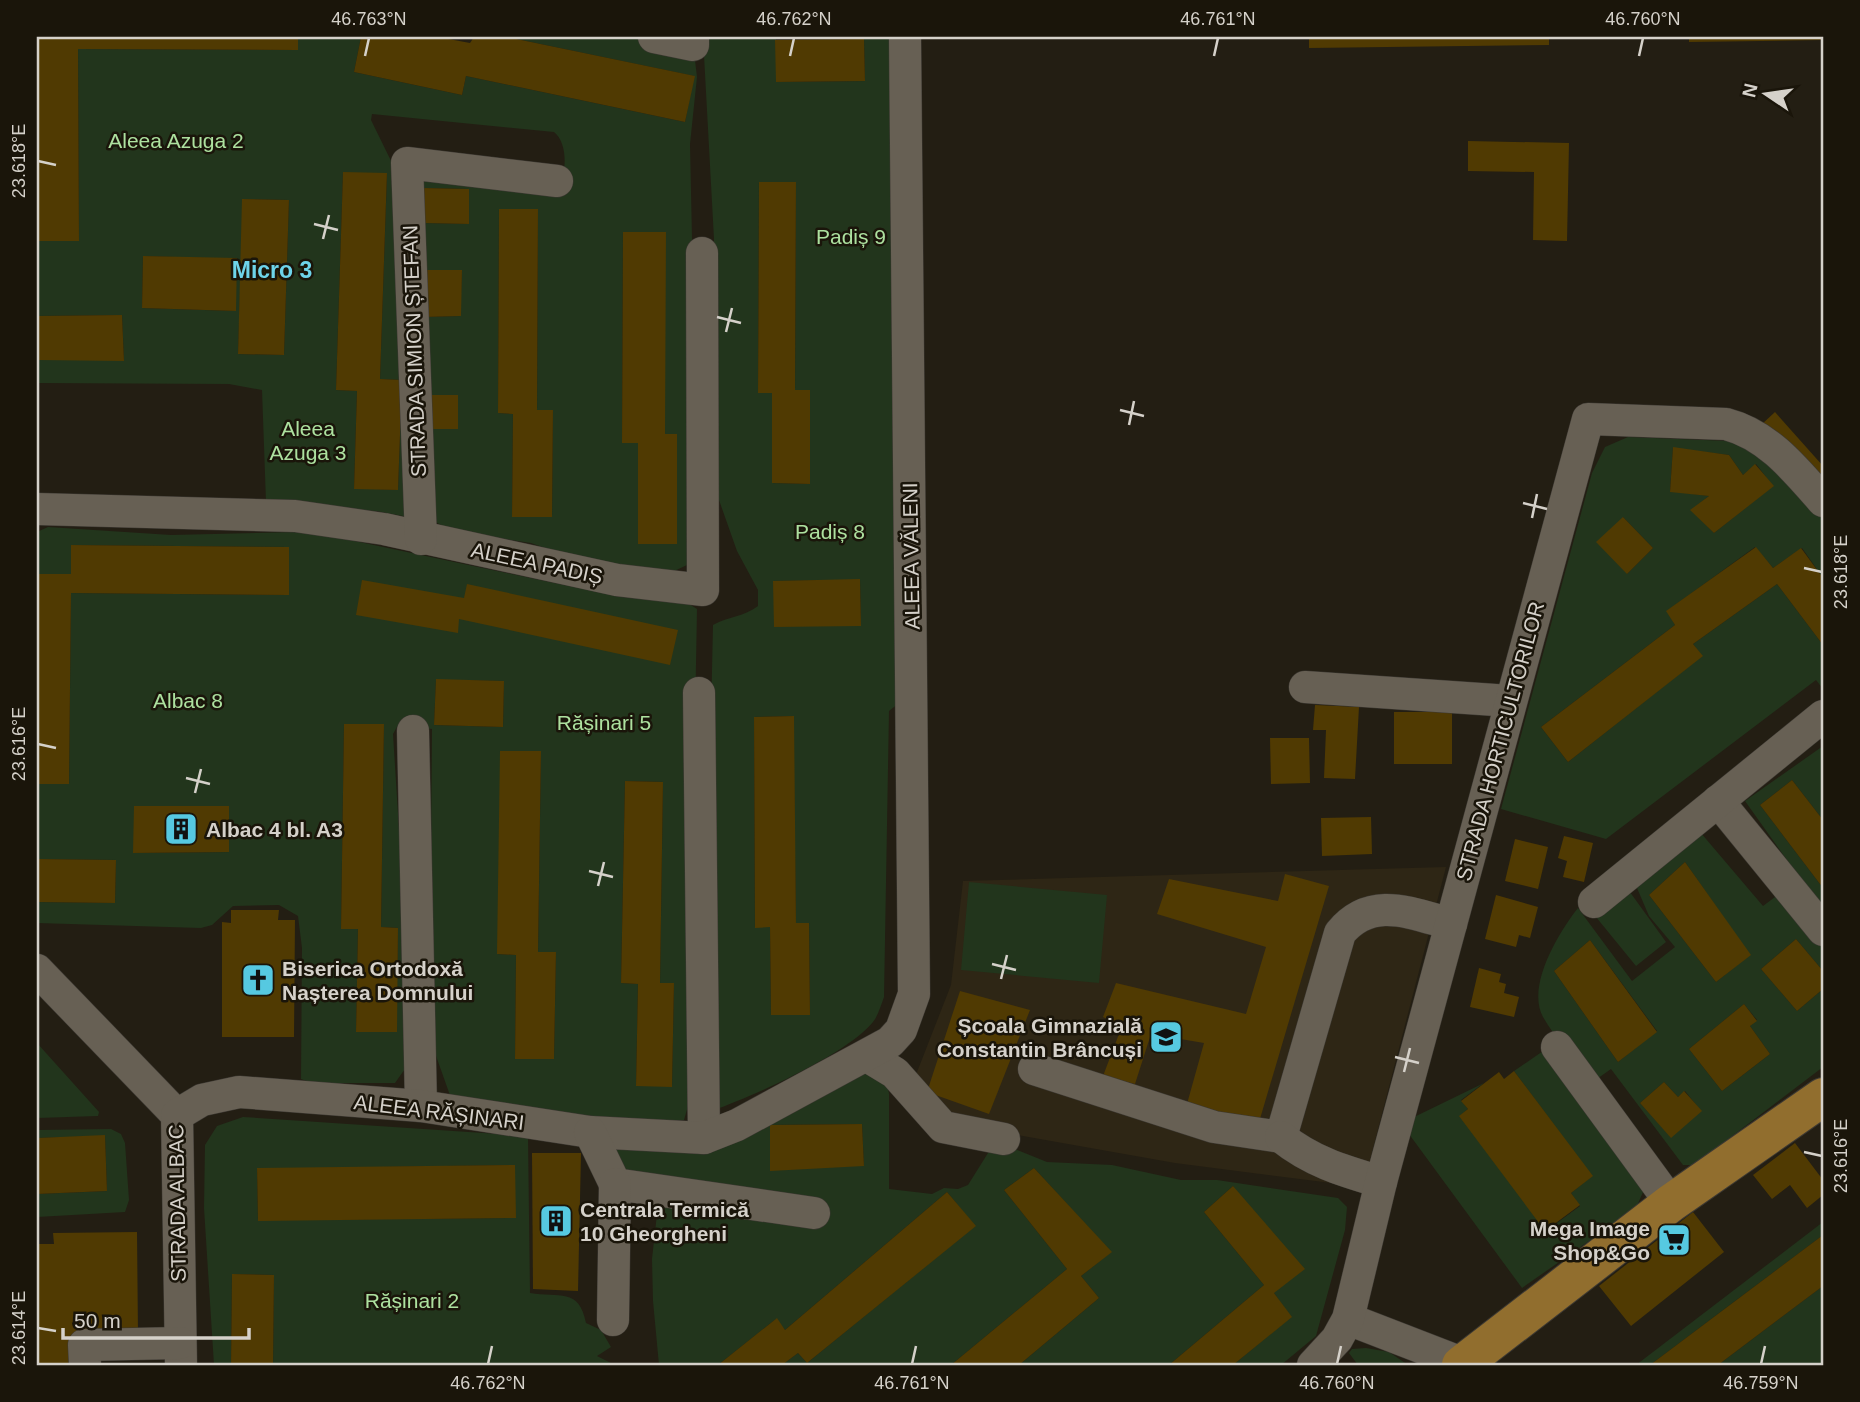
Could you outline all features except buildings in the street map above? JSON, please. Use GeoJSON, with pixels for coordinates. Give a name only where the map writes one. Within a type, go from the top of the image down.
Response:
{"type":"FeatureCollection","features":[{"type":"Feature","properties":{"kind":"main road"},"geometry":{"type":"LineString","coordinates":[[1464,1364],[1671,1203],[1823,1097]]}},
{"type":"Feature","properties":{"kind":"street"},"geometry":{"type":"LineString","coordinates":[[654,37],[694,45],[694,37]]}},
{"type":"Feature","properties":{"kind":"street","name":"ALEEA VĂLENI"},"geometry":{"type":"LineString","coordinates":[[867,1056],[890,1042],[901,1030],[914,994],[905,37]]}},
{"type":"Feature","properties":{"kind":"street","name":"STRADA SIMION ȘTEFAN"},"geometry":{"type":"LineString","coordinates":[[421,539],[407,163],[557,181]]}},
{"type":"Feature","properties":{"kind":"street","name":"ALEEA PADIȘ"},"geometry":{"type":"LineString","coordinates":[[37,509],[295,516],[384,529],[617,580],[704,590],[702,253]]}},
{"type":"Feature","properties":{"kind":"street","name":"STRADA HORTICULTORILOR"},"geometry":{"type":"LineString","coordinates":[[1313,1365],[1337,1339],[1348,1319],[1381,1182],[1588,419],[1726,424],[1746,429],[1763,438],[1823,501]]}},
{"type":"Feature","properties":{"kind":"street"},"geometry":{"type":"LineString","coordinates":[[1305,687],[1510,701]]}},
{"type":"Feature","properties":{"kind":"street"},"geometry":{"type":"LineString","coordinates":[[699,693],[704,1138]]}},
{"type":"Feature","properties":{"kind":"street"},"geometry":{"type":"LineString","coordinates":[[1594,902],[1823,716]]}},
{"type":"Feature","properties":{"kind":"street"},"geometry":{"type":"LineString","coordinates":[[413,731],[421,1106]]}},
{"type":"Feature","properties":{"kind":"street"},"geometry":{"type":"LineString","coordinates":[[1718,801],[1823,930]]}},
{"type":"Feature","properties":{"kind":"street"},"geometry":{"type":"LineString","coordinates":[[1281,1137],[1340,933],[1352,919],[1368,911],[1398,910],[1451,924]]}},
{"type":"Feature","properties":{"kind":"street","name":"STRADA ALBAC"},"geometry":{"type":"LineString","coordinates":[[37,970],[177,1115],[181,1354]]}},
{"type":"Feature","properties":{"kind":"street"},"geometry":{"type":"LineString","coordinates":[[1557,1047],[1671,1203]]}},
{"type":"Feature","properties":{"kind":"street"},"geometry":{"type":"LineString","coordinates":[[867,1056],[895,1073],[943,1127],[1004,1139]]}},
{"type":"Feature","properties":{"kind":"street","name":"ALEEA RĂȘINARI"},"geometry":{"type":"LineString","coordinates":[[177,1115],[202,1100],[239,1092],[421,1106],[590,1132],[704,1138],[737,1125],[867,1056]]}},
{"type":"Feature","properties":{"kind":"street"},"geometry":{"type":"LineString","coordinates":[[1034,1069],[1214,1127],[1281,1137],[1298,1151],[1327,1167],[1381,1182]]}},
{"type":"Feature","properties":{"kind":"street"},"geometry":{"type":"LineString","coordinates":[[590,1132],[615,1184],[613,1320]]}},
{"type":"Feature","properties":{"kind":"street"},"geometry":{"type":"LineString","coordinates":[[615,1184],[814,1213]]}},
{"type":"Feature","properties":{"kind":"street"},"geometry":{"type":"LineString","coordinates":[[1348,1319],[1464,1364]]}},
{"type":"Feature","properties":{"kind":"street"},"geometry":{"type":"LineString","coordinates":[[85,1365],[84,1345],[181,1354]]}},
{"type":"Feature","properties":{"kind":"shaded area","name":"Școala Gimnazială Constantin Brâncuși"},"geometry":{"type":"Polygon","coordinates":[[[1446,867],[1363,1187],[1175,1163],[938,1121],[910,1090],[951,985],[963,881],[1446,867]]]}},
{"type":"Feature","properties":{"kind":"green space"},"geometry":{"type":"Polygon","coordinates":[[[630,36],[676,44],[694,52],[697,77],[690,144],[698,520],[696,551],[687,565],[670,573],[584,562],[531,543],[452,531],[432,520],[427,506],[416,233],[416,196],[420,177],[437,172],[558,188],[565,158],[562,143],[554,132],[372,114],[371,120],[395,169],[401,200],[411,505],[408,517],[376,511],[276,506],[266,502],[262,390],[229,384],[37,383],[37,360],[124,360],[122,315],[37,316],[37,37],[78,37],[38,38],[40,241],[79,240],[78,49],[297,50],[298,37],[361,37],[354,72],[462,95],[466,76],[685,122],[694,76],[507,37],[630,36]],[[343,173],[336,390],[357,391],[354,488],[398,490],[402,380],[380,379],[387,174],[343,173]],[[423,188],[423,223],[469,224],[469,189],[423,188]],[[243,199],[238,354],[284,355],[289,200],[243,199]],[[499,209],[498,413],[513,414],[512,517],[552,517],[553,411],[537,410],[538,209],[499,209]],[[665,232],[623,233],[622,442],[638,443],[638,544],[677,544],[677,435],[665,434],[665,232]],[[143,256],[142,308],[235,311],[237,259],[143,256]],[[422,270],[424,317],[460,316],[462,271],[422,270]],[[427,395],[427,429],[458,429],[458,396],[427,395]]]}},
{"type":"Feature","properties":{"kind":"green space"},"geometry":{"type":"Polygon","coordinates":[[[703,37],[897,37],[899,703],[889,711],[884,997],[873,1022],[843,1047],[799,1073],[714,1110],[703,1078],[713,625],[758,606],[758,590],[737,551],[713,483],[714,239],[703,37]],[[776,39],[776,82],[865,81],[864,39],[776,39]],[[759,182],[758,392],[772,393],[772,483],[810,484],[810,390],[795,390],[796,182],[759,182]],[[860,580],[773,581],[861,625],[860,580]],[[793,716],[754,717],[755,927],[770,927],[771,1015],[810,1014],[809,923],[796,923],[793,716]]]}},
{"type":"Feature","properties":{"kind":"green space"},"geometry":{"type":"Polygon","coordinates":[[[1628,437],[1729,441],[1758,449],[1823,516],[1823,578],[1802,548],[1773,568],[1755,547],[1667,611],[1675,625],[1541,727],[1568,762],[1702,656],[1693,644],[1777,584],[1823,645],[1823,689],[1816,680],[1606,839],[1501,809],[1592,473],[1605,447],[1628,437]],[[1673,448],[1670,491],[1709,496],[1691,510],[1714,533],[1773,486],[1756,464],[1743,475],[1729,455],[1673,448]],[[1623,517],[1627,574],[1653,548],[1623,517]]]}},
{"type":"Feature","properties":{"kind":"green space"},"geometry":{"type":"Polygon","coordinates":[[[48,527],[171,535],[298,532],[350,540],[621,597],[683,600],[697,609],[688,1106],[684,1120],[619,1120],[452,1101],[435,1053],[430,954],[432,729],[398,725],[393,734],[401,861],[407,1066],[395,1083],[312,1083],[301,1079],[302,948],[298,916],[279,905],[233,906],[212,925],[201,928],[37,923],[37,902],[115,903],[116,860],[37,859],[37,784],[69,784],[71,593],[289,595],[289,547],[72,545],[71,574],[37,574],[37,532],[48,527]],[[436,680],[434,725],[503,727],[504,681],[436,680]],[[344,724],[341,929],[358,929],[356,1032],[396,1032],[398,928],[381,927],[384,725],[344,724]],[[541,751],[497,954],[516,955],[515,1058],[554,1059],[556,952],[538,952],[541,751]],[[625,781],[621,983],[638,984],[636,1086],[672,1086],[674,983],[660,983],[663,782],[625,781]],[[134,806],[134,853],[229,852],[229,806],[134,806]]]}},
{"type":"Feature","properties":{"kind":"green space"},"geometry":{"type":"Polygon","coordinates":[[[1823,746],[1823,820],[1792,780],[1760,805],[1823,888],[1823,911],[1745,801],[1823,746]]]}},
{"type":"Feature","properties":{"kind":"green space"},"geometry":{"type":"Polygon","coordinates":[[[1695,826],[1763,906],[1779,894],[1823,947],[1823,971],[1796,939],[1761,969],[1797,1011],[1823,989],[1823,1067],[1694,1165],[1683,1165],[1611,1069],[1594,1081],[1554,1034],[1543,1017],[1539,1004],[1539,990],[1547,960],[1578,908],[1632,981],[1675,947],[1649,916],[1634,881],[1695,826]],[[1685,862],[1649,895],[1716,982],[1750,955],[1685,862]],[[1590,940],[1554,971],[1618,1062],[1657,1031],[1590,940]],[[1744,1004],[1689,1049],[1722,1091],[1770,1054],[1750,1026],[1757,1020],[1744,1004]],[[1664,1082],[1640,1103],[1671,1137],[1701,1111],[1685,1091],[1678,1097],[1664,1082]]]}},
{"type":"Feature","properties":{"kind":"green space"},"geometry":{"type":"Polygon","coordinates":[[[969,882],[1107,895],[1099,983],[961,970],[969,882]]]}},
{"type":"Feature","properties":{"kind":"green space"},"geometry":{"type":"Polygon","coordinates":[[[1627,888],[1666,942],[1636,966],[1596,917],[1627,888]]]}},
{"type":"Feature","properties":{"kind":"green space"},"geometry":{"type":"Polygon","coordinates":[[[37,1043],[99,1112],[98,1116],[37,1118],[37,1043]]]}},
{"type":"Feature","properties":{"kind":"green space"},"geometry":{"type":"Polygon","coordinates":[[[1546,1049],[1647,1183],[1636,1208],[1522,1288],[1406,1130],[1410,1119],[1484,1083],[1461,1100],[1468,1109],[1460,1116],[1546,1231],[1580,1206],[1571,1193],[1592,1176],[1514,1071],[1546,1049]]]}},
{"type":"Feature","properties":{"kind":"green space"},"geometry":{"type":"Polygon","coordinates":[[[855,1068],[886,1075],[889,1094],[889,1189],[932,1194],[944,1188],[958,1189],[968,1185],[988,1153],[998,1148],[1012,1148],[1047,1162],[1112,1165],[1181,1180],[1217,1180],[1338,1198],[1347,1207],[1345,1230],[1316,1336],[1281,1365],[1233,1365],[1291,1317],[1274,1293],[1233,1186],[1204,1212],[1264,1285],[1169,1365],[1019,1365],[1099,1298],[1081,1276],[1111,1252],[1034,1168],[1004,1190],[1067,1269],[951,1365],[782,1365],[798,1353],[807,1363],[975,1226],[947,1192],[785,1330],[776,1319],[718,1365],[659,1365],[653,1301],[652,1259],[657,1214],[654,1198],[613,1166],[614,1141],[705,1145],[855,1068]],[[862,1124],[770,1125],[864,1166],[862,1124]]]}},
{"type":"Feature","properties":{"kind":"green space","name":"Rășinari 2"},"geometry":{"type":"Polygon","coordinates":[[[243,1117],[528,1136],[530,1293],[573,1299],[583,1312],[586,1323],[601,1330],[611,1347],[597,1356],[615,1365],[273,1365],[274,1275],[232,1274],[231,1365],[214,1365],[204,1208],[205,1145],[217,1126],[243,1117]],[[515,1165],[257,1169],[258,1220],[515,1218],[515,1165]]]}},
{"type":"Feature","properties":{"kind":"green space"},"geometry":{"type":"Polygon","coordinates":[[[111,1129],[121,1134],[125,1143],[129,1200],[125,1212],[37,1217],[37,1194],[107,1191],[105,1136],[37,1138],[37,1130],[111,1129]]]}},
{"type":"Feature","properties":{"kind":"green space"},"geometry":{"type":"Polygon","coordinates":[[[1823,1222],[1823,1235],[1650,1365],[1636,1365],[1823,1222]]]}},
{"type":"Feature","properties":{"kind":"green space"},"geometry":{"type":"Polygon","coordinates":[[[1823,1286],[1823,1365],[1718,1365],[1823,1286]]]}},
{"type":"Feature","properties":{"kind":"green space"},"geometry":{"type":"Polygon","coordinates":[[[1366,1348],[1389,1352],[1408,1365],[1358,1365],[1349,1353],[1352,1349],[1366,1348]]]}},
{"type":"Feature","properties":{"kind":"place","name":"Albac 4 bl. A3"},"geometry":{"type":"Point","coordinates":[181,829]}},
{"type":"Feature","properties":{"kind":"place","name":"Biserica Ortodoxă Nașterea Domnului"},"geometry":{"type":"Point","coordinates":[258,980]}},
{"type":"Feature","properties":{"kind":"place","name":"Școala Gimnazială Constantin Brâncuși"},"geometry":{"type":"Point","coordinates":[1166,1037]}},
{"type":"Feature","properties":{"kind":"place","name":"Centrala Termică 10 Gheorgheni"},"geometry":{"type":"Point","coordinates":[556,1221]}},
{"type":"Feature","properties":{"kind":"place","name":"Mega Image Shop&Go"},"geometry":{"type":"Point","coordinates":[1674,1240]}},
{"type":"Feature","properties":{"kind":"district","name":"Micro 3"},"geometry":{"type":"Point","coordinates":[272,270]}},
{"type":"Feature","properties":{"kind":"park label","name":"Aleea Azuga 2"},"geometry":{"type":"Point","coordinates":[176,140]}},
{"type":"Feature","properties":{"kind":"park label","name":"Padiș 9"},"geometry":{"type":"Point","coordinates":[851,236]}},
{"type":"Feature","properties":{"kind":"park label","name":"Aleea Azuga 3"},"geometry":{"type":"Point","coordinates":[308,440]}},
{"type":"Feature","properties":{"kind":"park label","name":"Padiș 8"},"geometry":{"type":"Point","coordinates":[830,531]}},
{"type":"Feature","properties":{"kind":"park label","name":"Albac 8"},"geometry":{"type":"Point","coordinates":[188,700]}},
{"type":"Feature","properties":{"kind":"park label","name":"Rășinari 5"},"geometry":{"type":"Point","coordinates":[604,722]}}]}
